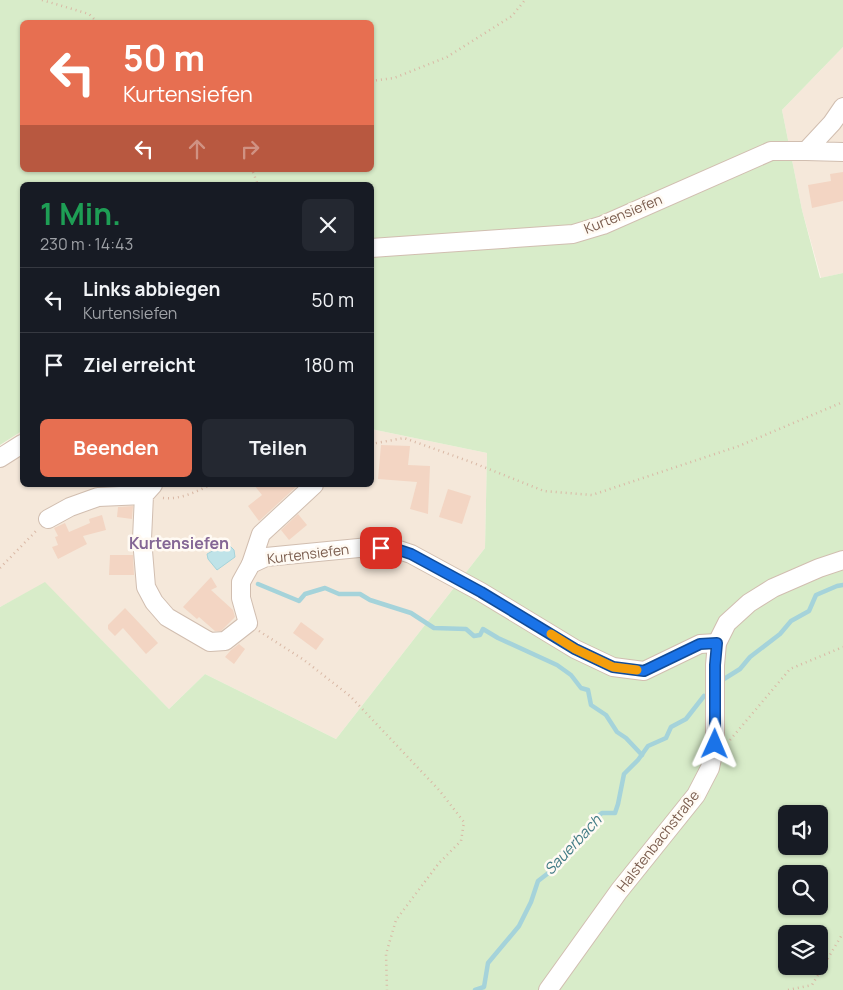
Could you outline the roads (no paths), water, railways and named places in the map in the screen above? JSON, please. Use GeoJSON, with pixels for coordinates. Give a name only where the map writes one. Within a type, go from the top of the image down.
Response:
{"type":"FeatureCollection","features":[{"type":"Feature","properties":{"kind":"street"},"geometry":{"type":"LineString","coordinates":[[806,152],[832,123],[843,107]]}},
{"type":"Feature","properties":{"kind":"street","name":"Kurtensiefen"},"geometry":{"type":"LineString","coordinates":[[374,248],[573,234],[603,225],[772,151],[843,152]]}},
{"type":"Feature","properties":{"kind":"street"},"geometry":{"type":"LineString","coordinates":[[0,458],[20,445]]}},
{"type":"Feature","properties":{"kind":"street"},"geometry":{"type":"LineString","coordinates":[[251,564],[261,534],[312,487]]}},
{"type":"Feature","properties":{"kind":"street"},"geometry":{"type":"LineString","coordinates":[[48,519],[70,507],[98,497],[149,490]]}},
{"type":"Feature","properties":{"kind":"street","name":"Kurtensiefen"},"geometry":{"type":"LineString","coordinates":[[149,490],[142,539],[146,587],[154,602],[167,617],[210,642],[225,641],[248,623],[241,598],[241,582],[251,564],[266,557],[369,547],[393,548],[411,554],[481,592],[575,649],[613,667],[644,671],[700,644],[717,643]]}},
{"type":"Feature","properties":{"kind":"street"},"geometry":{"type":"LineString","coordinates":[[717,643],[727,623],[749,603],[773,588],[843,560]]}},
{"type":"Feature","properties":{"kind":"street","name":"Halstenbachstraße"},"geometry":{"type":"LineString","coordinates":[[548,990],[619,891],[696,795],[710,768],[715,744],[715,665],[717,643]]}},
{"type":"Feature","properties":{"kind":"water"},"geometry":{"type":"Polygon","coordinates":[[[227,543],[234,550],[235,557],[217,570],[208,559],[207,554],[227,543]]]}},
{"type":"Feature","properties":{"kind":"waterway"},"geometry":{"type":"LineString","coordinates":[[258,584],[299,601],[305,594],[325,588],[339,594],[360,594],[370,600],[411,613],[434,628],[466,629],[474,636],[480,635],[483,629],[498,638],[557,665],[571,675],[581,688],[588,690],[591,705],[606,715],[617,732],[626,738],[642,755]]}},
{"type":"Feature","properties":{"kind":"waterway","name":"Sauerbach"},"geometry":{"type":"LineString","coordinates":[[724,679],[740,669],[750,657],[780,634],[791,621],[809,611],[816,595],[843,585]]}},
{"type":"Feature","properties":{"kind":"waterway","name":"Sauerbach"},"geometry":{"type":"LineString","coordinates":[[475,990],[484,987],[488,963],[519,926],[531,902],[538,881],[560,864],[563,851],[595,824],[597,817],[602,813],[615,813],[624,774],[638,760],[648,746],[666,738],[671,727],[686,719],[704,696]]}},
{"type":"Feature","properties":{"kind":"district","name":"Kurtensiefen"},"geometry":{"type":"Point","coordinates":[179,543]}}]}
